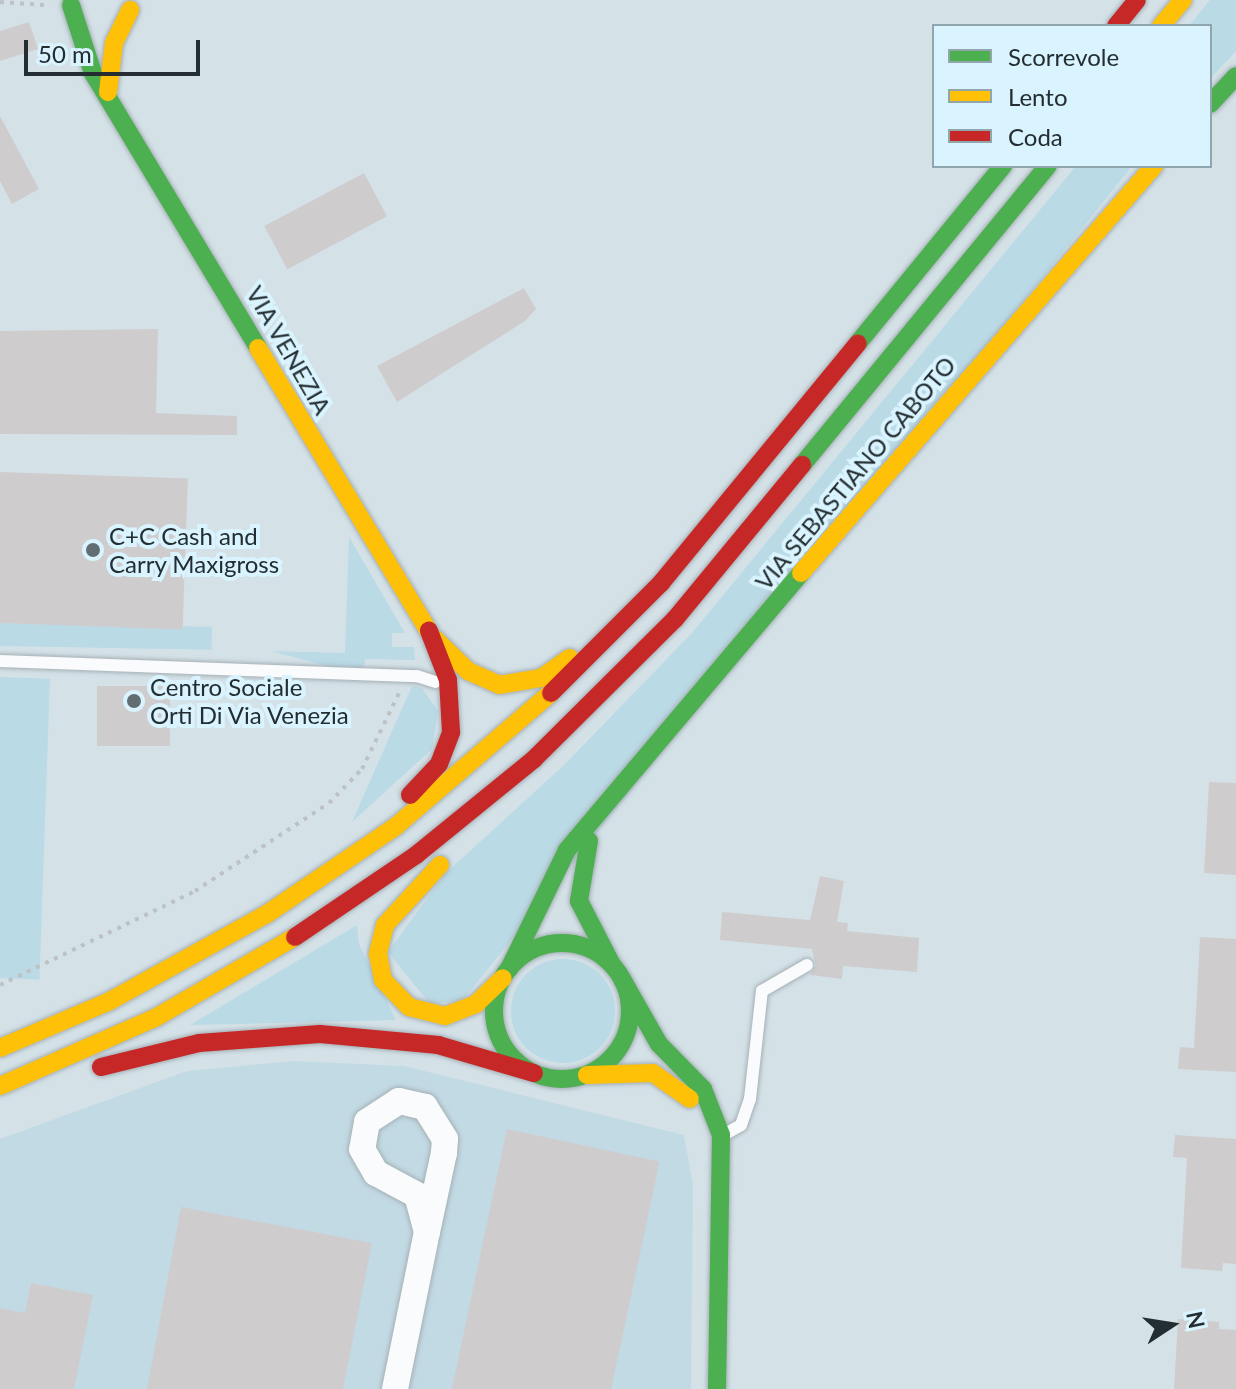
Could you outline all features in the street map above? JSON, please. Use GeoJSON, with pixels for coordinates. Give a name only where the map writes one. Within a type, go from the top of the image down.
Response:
{"type":"FeatureCollection","features":[{"type":"Feature","properties":{"kind":"main road"},"geometry":{"type":"LineString","coordinates":[[1118,24],[1137,0]]}},
{"type":"Feature","properties":{"kind":"main road"},"geometry":{"type":"LineString","coordinates":[[1163,24],[1183,0]]}},
{"type":"Feature","properties":{"kind":"main road","name":"VIA VENEZIA"},"geometry":{"type":"LineString","coordinates":[[67,2],[98,17],[137,3]]}},
{"type":"Feature","properties":{"kind":"main road","name":"VIA VENEZIA"},"geometry":{"type":"LineString","coordinates":[[67,2],[93,73],[109,93],[429,631]]}},
{"type":"Feature","properties":{"kind":"main road","name":"VIA VENEZIA"},"geometry":{"type":"LineString","coordinates":[[109,93],[114,43],[137,3]]}},
{"type":"Feature","properties":{"kind":"main road"},"geometry":{"type":"LineString","coordinates":[[1212,102],[1236,76]]}},
{"type":"Feature","properties":{"kind":"main road"},"geometry":{"type":"LineString","coordinates":[[0,1048],[198,955],[353,858],[476,763],[591,658],[726,505],[1001,168]]}},
{"type":"Feature","properties":{"kind":"main road"},"geometry":{"type":"LineString","coordinates":[[472,837],[574,743],[646,650],[1046,168]]}},
{"type":"Feature","properties":{"kind":"main road","name":"VIA SEBASTIANO CABOTO"},"geometry":{"type":"LineString","coordinates":[[506,973],[567,850],[600,818],[944,403],[1152,168]]}},
{"type":"Feature","properties":{"kind":"main road"},"geometry":{"type":"LineString","coordinates":[[429,631],[455,661],[488,683],[541,678],[587,643],[726,505]]}},
{"type":"Feature","properties":{"kind":"main road"},"geometry":{"type":"LineString","coordinates":[[198,955],[410,795],[444,754],[451,711],[429,631]]}},
{"type":"Feature","properties":{"kind":"main road"},"geometry":{"type":"LineString","coordinates":[[0,1086],[155,1018],[331,915],[496,792],[646,650]]}},
{"type":"Feature","properties":{"kind":"main road","name":"VIA SEBASTIANO CABOTO"},"geometry":{"type":"LineString","coordinates":[[600,818],[581,864],[578,891],[590,931],[619,974]]}},
{"type":"Feature","properties":{"kind":"main road"},"geometry":{"type":"LineString","coordinates":[[454,853],[405,896],[385,925],[378,954],[383,980],[409,1007],[445,1016],[476,1004],[535,949],[568,943],[600,954],[619,974],[659,1044],[703,1089],[714,1137],[720,1210],[717,1389]]}},
{"type":"Feature","properties":{"kind":"main road"},"geometry":{"type":"LineString","coordinates":[[506,973],[495,999],[498,1032],[508,1052],[534,1073]]}},
{"type":"Feature","properties":{"kind":"main road"},"geometry":{"type":"LineString","coordinates":[[577,1077],[598,1069],[622,1044],[630,1012],[619,974]]}},
{"type":"Feature","properties":{"kind":"main road"},"geometry":{"type":"LineString","coordinates":[[0,1102],[155,1051],[270,1035],[412,1040],[534,1073],[577,1077],[624,1071],[662,1075],[691,1101],[714,1137]]}},
{"type":"Feature","properties":{"kind":"street"},"geometry":{"type":"LineString","coordinates":[[395,1389],[427,1232],[445,1139],[425,1107],[399,1101],[367,1122],[362,1149],[376,1173],[417,1195],[427,1232]]}},
{"type":"Feature","properties":{"kind":"lane"},"geometry":{"type":"LineString","coordinates":[[411,676],[431,660],[429,631]]}},
{"type":"Feature","properties":{"kind":"lane"},"geometry":{"type":"LineString","coordinates":[[0,661],[411,676],[441,686],[451,711]]}},
{"type":"Feature","properties":{"kind":"lane"},"geometry":{"type":"LineString","coordinates":[[714,1137],[741,1125],[750,1099],[762,991],[807,965]]}},
{"type":"Feature","properties":{"kind":"path"},"geometry":{"type":"LineString","coordinates":[[0,985],[195,891],[329,803],[362,769],[411,676]]}},
{"type":"Feature","properties":{"kind":"shaded area"},"geometry":{"type":"Polygon","coordinates":[[[1210,0],[1236,0],[1236,51],[1212,77],[1212,24],[1191,24],[1210,0]]]}},
{"type":"Feature","properties":{"kind":"shaded area"},"geometry":{"type":"Polygon","coordinates":[[[1074,168],[1130,168],[463,1000],[430,1004],[388,952],[446,873],[564,765],[692,633],[1074,168]]]}},
{"type":"Feature","properties":{"kind":"shaded area"},"geometry":{"type":"Polygon","coordinates":[[[349,537],[405,633],[392,633],[392,647],[414,647],[415,660],[365,659],[364,670],[334,668],[271,651],[345,653],[349,537]]]}},
{"type":"Feature","properties":{"kind":"shaded area"},"geometry":{"type":"Polygon","coordinates":[[[0,623],[212,627],[212,650],[0,646],[0,623]]]}},
{"type":"Feature","properties":{"kind":"shaded area"},"geometry":{"type":"Polygon","coordinates":[[[0,677],[50,679],[39,980],[0,978],[0,677]]]}},
{"type":"Feature","properties":{"kind":"shaded area"},"geometry":{"type":"Polygon","coordinates":[[[412,686],[422,688],[438,711],[432,749],[352,822],[412,686]]]}},
{"type":"Feature","properties":{"kind":"shaded area"},"geometry":{"type":"Polygon","coordinates":[[[357,925],[359,944],[396,1020],[190,1025],[357,925]]]}},
{"type":"Feature","properties":{"kind":"shaded area"},"geometry":{"type":"Polygon","coordinates":[[[563,959],[583,963],[600,974],[611,991],[615,1011],[611,1031],[600,1048],[583,1059],[563,1063],[543,1059],[526,1048],[515,1031],[511,1011],[515,991],[526,974],[543,963],[563,959]]]}},
{"type":"Feature","properties":{"kind":"shaded area"},"geometry":{"type":"Polygon","coordinates":[[[293,1061],[404,1066],[684,1135],[693,1186],[691,1389],[0,1389],[0,1139],[187,1071],[293,1061]]]}},
{"type":"Feature","properties":{"kind":"building"},"geometry":{"type":"Polygon","coordinates":[[[29,22],[38,49],[0,61],[0,31],[29,22]]]}},
{"type":"Feature","properties":{"kind":"building"},"geometry":{"type":"Polygon","coordinates":[[[0,116],[39,189],[12,204],[0,181],[0,116]]]}},
{"type":"Feature","properties":{"kind":"building"},"geometry":{"type":"Polygon","coordinates":[[[364,173],[387,216],[287,269],[264,226],[364,173]]]}},
{"type":"Feature","properties":{"kind":"building"},"geometry":{"type":"Polygon","coordinates":[[[524,288],[536,309],[525,321],[397,402],[377,366],[524,288]]]}},
{"type":"Feature","properties":{"kind":"building"},"geometry":{"type":"Polygon","coordinates":[[[158,329],[156,413],[237,416],[237,435],[0,434],[0,331],[158,329]]]}},
{"type":"Feature","properties":{"kind":"building","name":"C+C Cash and Carry Maxigross"},"geometry":{"type":"Polygon","coordinates":[[[0,472],[188,479],[183,629],[0,623],[0,472]]]}},
{"type":"Feature","properties":{"kind":"building"},"geometry":{"type":"Polygon","coordinates":[[[97,686],[170,686],[170,746],[97,746],[97,686]]]}},
{"type":"Feature","properties":{"kind":"building"},"geometry":{"type":"Polygon","coordinates":[[[1209,782],[1236,783],[1236,875],[1204,873],[1209,782]]]}},
{"type":"Feature","properties":{"kind":"building"},"geometry":{"type":"Polygon","coordinates":[[[820,876],[844,881],[837,922],[848,923],[847,931],[919,938],[917,972],[843,966],[842,979],[810,975],[816,966],[812,949],[720,940],[722,912],[810,920],[820,876]]]}},
{"type":"Feature","properties":{"kind":"building"},"geometry":{"type":"Polygon","coordinates":[[[1200,937],[1236,939],[1236,1072],[1178,1069],[1180,1047],[1194,1048],[1200,937]]]}},
{"type":"Feature","properties":{"kind":"building"},"geometry":{"type":"Polygon","coordinates":[[[507,1129],[660,1161],[611,1389],[452,1389],[507,1129]]]}},
{"type":"Feature","properties":{"kind":"building"},"geometry":{"type":"Polygon","coordinates":[[[1175,1135],[1236,1139],[1236,1264],[1223,1263],[1222,1271],[1181,1268],[1187,1158],[1173,1157],[1175,1135]]]}},
{"type":"Feature","properties":{"kind":"building"},"geometry":{"type":"Polygon","coordinates":[[[181,1207],[372,1243],[343,1389],[147,1389],[181,1207]]]}},
{"type":"Feature","properties":{"kind":"building"},"geometry":{"type":"Polygon","coordinates":[[[31,1283],[93,1295],[74,1389],[0,1389],[0,1308],[25,1313],[31,1283]]]}},
{"type":"Feature","properties":{"kind":"building"},"geometry":{"type":"Polygon","coordinates":[[[1178,1319],[1219,1322],[1219,1329],[1236,1330],[1236,1389],[1174,1389],[1178,1319]]]}},
{"type":"Feature","properties":{"kind":"traffic: fast"},"geometry":{"type":"LineString","coordinates":[[71,5],[93,73],[258,348]]}},
{"type":"Feature","properties":{"kind":"traffic: fast"},"geometry":{"type":"LineString","coordinates":[[1212,102],[1236,76]]}},
{"type":"Feature","properties":{"kind":"traffic: fast"},"geometry":{"type":"LineString","coordinates":[[858,343],[1001,168]]}},
{"type":"Feature","properties":{"kind":"traffic: fast"},"geometry":{"type":"LineString","coordinates":[[802,465],[1046,168]]}},
{"type":"Feature","properties":{"kind":"traffic: fast"},"geometry":{"type":"LineString","coordinates":[[509,969],[567,850],[801,573]]}},
{"type":"Feature","properties":{"kind":"traffic: fast"},"geometry":{"type":"LineString","coordinates":[[589,841],[579,901],[611,963]]}},
{"type":"Feature","properties":{"kind":"traffic: fast"},"geometry":{"type":"LineString","coordinates":[[562,943],[588,948],[610,963],[625,985],[630,1011],[625,1037],[610,1059],[588,1074],[562,1079],[536,1074],[514,1059],[499,1037],[494,1011],[499,985],[514,963],[536,948],[562,943]]}},
{"type":"Feature","properties":{"kind":"traffic: fast"},"geometry":{"type":"LineString","coordinates":[[622,979],[659,1044],[703,1089],[721,1135],[717,1389]]}},
{"type":"Feature","properties":{"kind":"traffic: slow"},"geometry":{"type":"LineString","coordinates":[[1163,24],[1183,0]]}},
{"type":"Feature","properties":{"kind":"traffic: slow"},"geometry":{"type":"LineString","coordinates":[[108,92],[114,43],[130,10]]}},
{"type":"Feature","properties":{"kind":"traffic: slow"},"geometry":{"type":"LineString","coordinates":[[801,573],[1152,168]]}},
{"type":"Feature","properties":{"kind":"traffic: slow"},"geometry":{"type":"LineString","coordinates":[[258,348],[429,631]]}},
{"type":"Feature","properties":{"kind":"traffic: slow"},"geometry":{"type":"LineString","coordinates":[[435,639],[468,671],[499,685],[541,678],[570,658]]}},
{"type":"Feature","properties":{"kind":"traffic: slow"},"geometry":{"type":"LineString","coordinates":[[0,1048],[108,1002],[267,914],[395,827],[551,693]]}},
{"type":"Feature","properties":{"kind":"traffic: slow"},"geometry":{"type":"LineString","coordinates":[[440,865],[385,925],[378,954],[383,980],[409,1007],[445,1016],[476,1004],[503,978]]}},
{"type":"Feature","properties":{"kind":"traffic: slow"},"geometry":{"type":"LineString","coordinates":[[0,1086],[155,1018],[295,937]]}},
{"type":"Feature","properties":{"kind":"traffic: slow"},"geometry":{"type":"LineString","coordinates":[[587,1075],[653,1073],[690,1099]]}},
{"type":"Feature","properties":{"kind":"traffic: jam"},"geometry":{"type":"LineString","coordinates":[[1118,24],[1137,0]]}},
{"type":"Feature","properties":{"kind":"traffic: jam"},"geometry":{"type":"LineString","coordinates":[[551,693],[661,583],[858,343]]}},
{"type":"Feature","properties":{"kind":"traffic: jam"},"geometry":{"type":"LineString","coordinates":[[295,937],[416,855],[534,759],[675,619],[802,465]]}},
{"type":"Feature","properties":{"kind":"traffic: jam"},"geometry":{"type":"LineString","coordinates":[[410,795],[439,764],[451,732],[448,680],[429,631]]}},
{"type":"Feature","properties":{"kind":"traffic: jam"},"geometry":{"type":"LineString","coordinates":[[101,1067],[199,1043],[320,1034],[438,1045],[534,1073]]}},
{"type":"Feature","properties":{"kind":"place","name":"C+C Cash and Carry Maxigross"},"geometry":{"type":"Point","coordinates":[93,550]}},
{"type":"Feature","properties":{"kind":"place","name":"Centro Sociale Orti Di Via Venezia"},"geometry":{"type":"Point","coordinates":[134,701]}}]}
